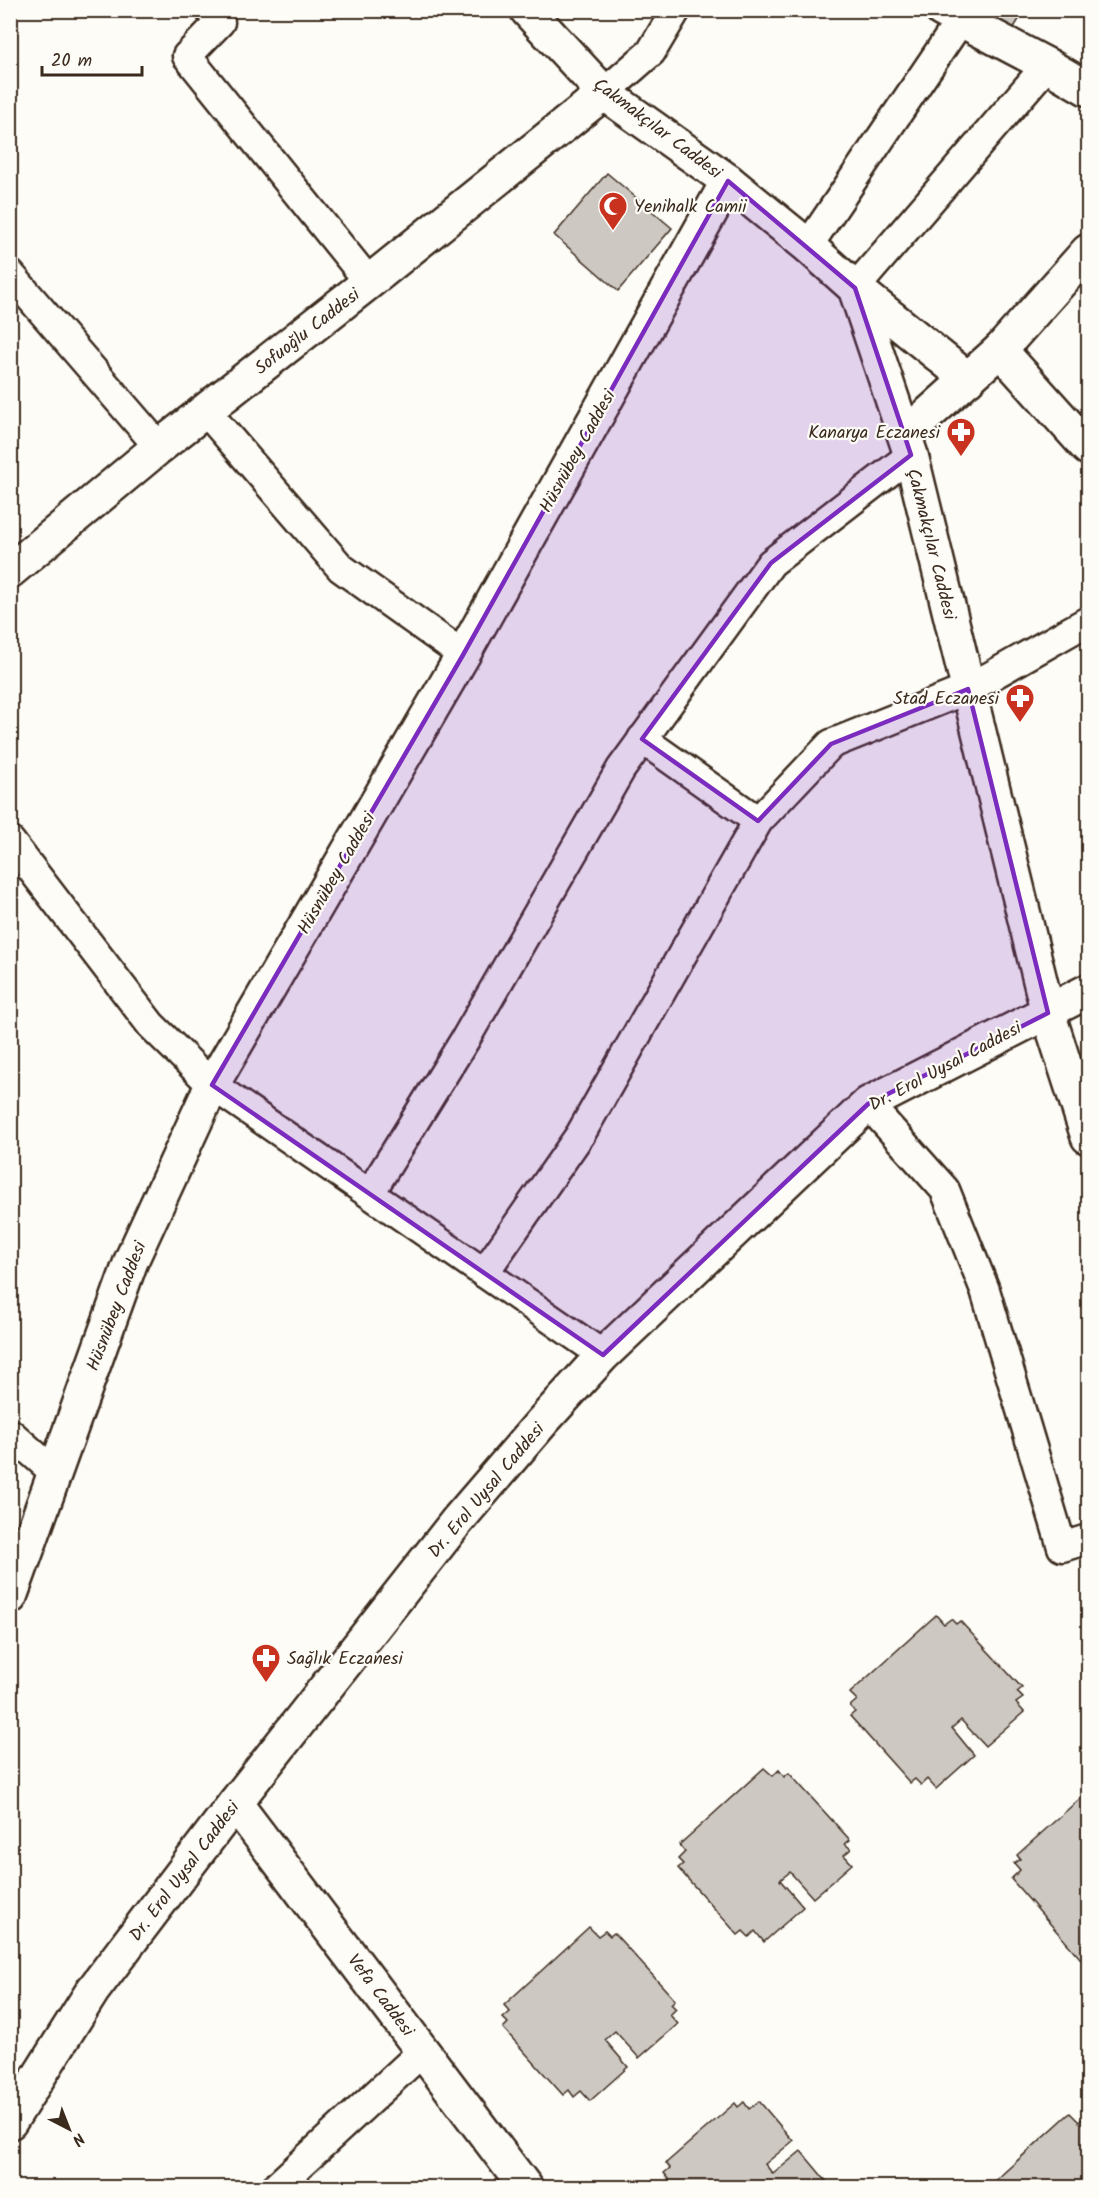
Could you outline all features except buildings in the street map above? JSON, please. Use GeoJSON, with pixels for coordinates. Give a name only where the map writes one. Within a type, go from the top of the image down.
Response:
{"type":"FeatureCollection","features":[{"type":"Feature","properties":{"kind":"street"},"geometry":{"type":"LineString","coordinates":[[210,10],[220,22],[187,56],[369,282]]}},
{"type":"Feature","properties":{"kind":"street","name":"Çakmakçılar Caddesi"},"geometry":{"type":"LineString","coordinates":[[527,10],[604,93],[728,181],[808,246],[855,288],[908,445],[1047,1013],[1087,1127]]}},
{"type":"Feature","properties":{"kind":"street"},"geometry":{"type":"LineString","coordinates":[[604,93],[651,52],[676,10]]}},
{"type":"Feature","properties":{"kind":"street"},"geometry":{"type":"LineString","coordinates":[[808,246],[951,16],[1047,64],[1089,89]]}},
{"type":"Feature","properties":{"kind":"street"},"geometry":{"type":"LineString","coordinates":[[968,379],[855,288],[1047,64]]}},
{"type":"Feature","properties":{"kind":"street","name":"Sofuoğlu Caddesi"},"geometry":{"type":"LineString","coordinates":[[10,571],[159,447],[604,93]]}},
{"type":"Feature","properties":{"kind":"street","name":"Hüsnübey Caddesi"},"geometry":{"type":"LineString","coordinates":[[10,1597],[131,1261],[212,1085],[463,655],[728,181]]}},
{"type":"Feature","properties":{"kind":"street"},"geometry":{"type":"LineString","coordinates":[[370,1193],[466,1038],[621,769],[771,562],[908,445],[968,379],[1000,350],[1089,251]]}},
{"type":"Feature","properties":{"kind":"street"},"geometry":{"type":"LineString","coordinates":[[10,274],[159,447]]}},
{"type":"Feature","properties":{"kind":"street"},"geometry":{"type":"LineString","coordinates":[[1000,350],[1089,448]]}},
{"type":"Feature","properties":{"kind":"street"},"geometry":{"type":"LineString","coordinates":[[205,410],[340,568],[463,655]]}},
{"type":"Feature","properties":{"kind":"street"},"geometry":{"type":"LineString","coordinates":[[484,1273],[580,1135],[758,821],[831,744],[968,689],[1089,621]]}},
{"type":"Feature","properties":{"kind":"street"},"geometry":{"type":"LineString","coordinates":[[642,739],[758,821]]}},
{"type":"Feature","properties":{"kind":"street"},"geometry":{"type":"LineString","coordinates":[[10,841],[151,1025],[212,1085],[603,1355]]}},
{"type":"Feature","properties":{"kind":"street","name":"Dr. Erol Uysal Caddesi"},"geometry":{"type":"LineString","coordinates":[[10,2122],[93,1990],[236,1803],[458,1521],[542,1422],[603,1355],[868,1104],[1089,991]]}},
{"type":"Feature","properties":{"kind":"street"},"geometry":{"type":"LineString","coordinates":[[868,1104],[945,1190],[985,1290],[1062,1547],[1089,1539]]}},
{"type":"Feature","properties":{"kind":"street"},"geometry":{"type":"LineString","coordinates":[[10,1433],[55,1473]]}},
{"type":"Feature","properties":{"kind":"street","name":"Vefa Caddesi"},"geometry":{"type":"LineString","coordinates":[[236,1803],[526,2187]]}},
{"type":"Feature","properties":{"kind":"street"},"geometry":{"type":"LineString","coordinates":[[275,2187],[423,2051]]}},
{"type":"Feature","properties":{"kind":"highlighted area"},"geometry":{"type":"Polygon","coordinates":[[[728,181],[855,288],[911,455],[771,563],[642,739],[758,821],[831,744],[968,689],[1048,1013],[868,1104],[603,1355],[212,1085],[463,655],[728,181]]]}},
{"type":"Feature","properties":{"kind":"place","name":"Yenihalk Camii"},"geometry":{"type":"Point","coordinates":[613,232]}},
{"type":"Feature","properties":{"kind":"place","name":"Kanarya Eczanesi"},"geometry":{"type":"Point","coordinates":[961,458]}},
{"type":"Feature","properties":{"kind":"place","name":"Stad Eczanesi"},"geometry":{"type":"Point","coordinates":[1020,724]}},
{"type":"Feature","properties":{"kind":"place","name":"Sağlık Eczanesi"},"geometry":{"type":"Point","coordinates":[266,1684]}}]}
